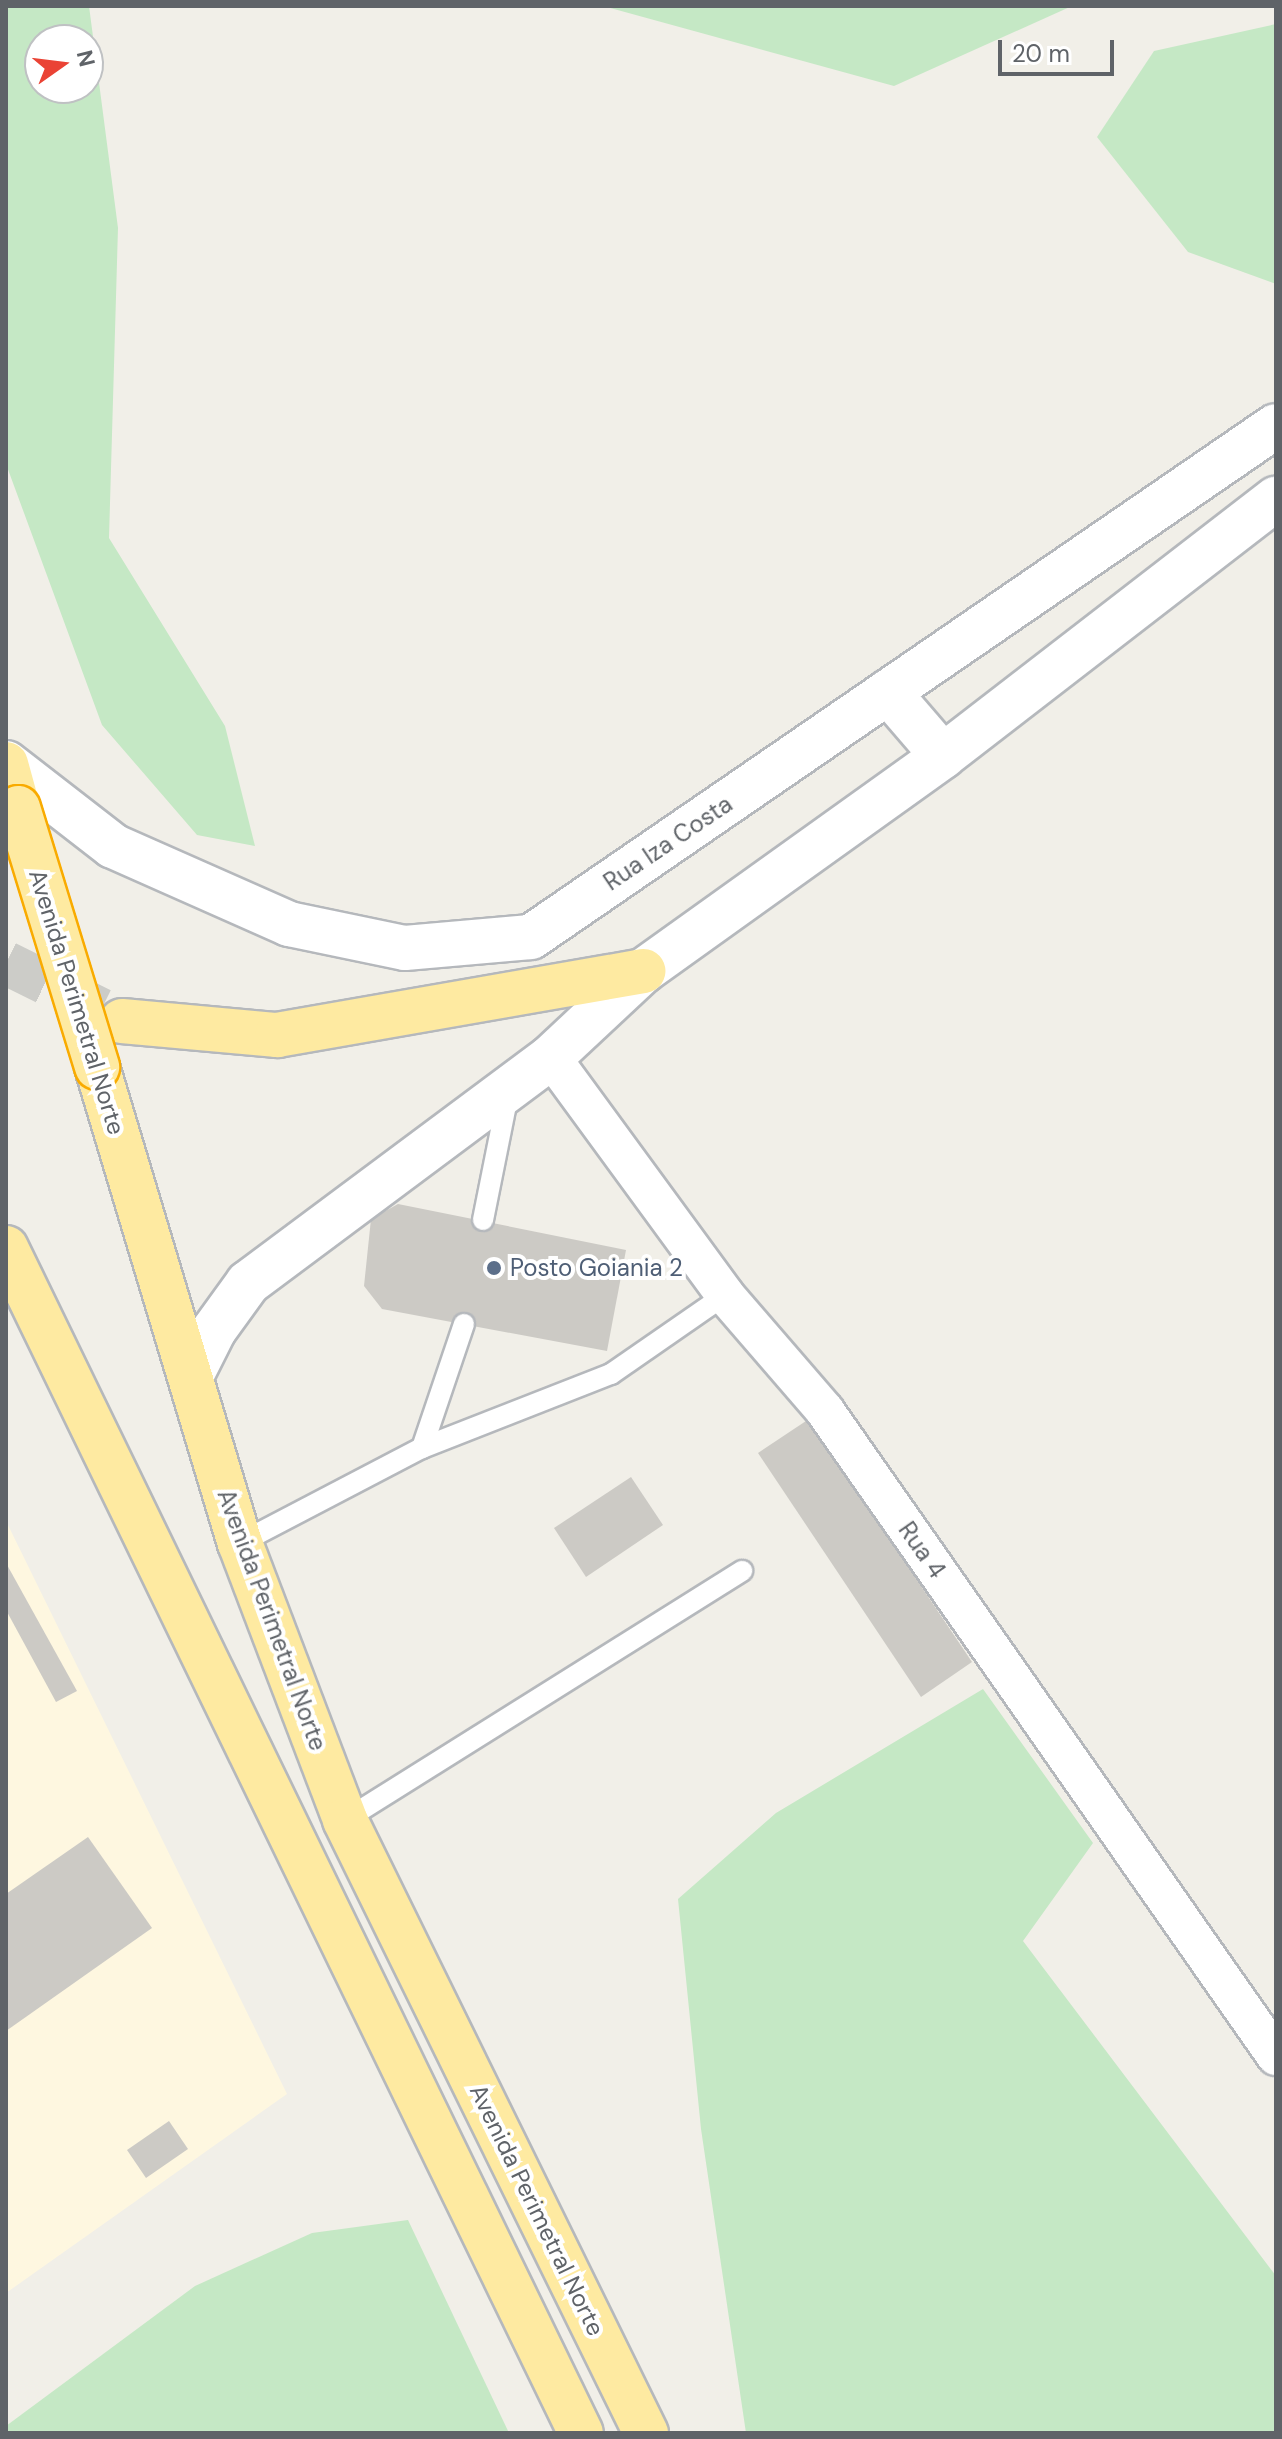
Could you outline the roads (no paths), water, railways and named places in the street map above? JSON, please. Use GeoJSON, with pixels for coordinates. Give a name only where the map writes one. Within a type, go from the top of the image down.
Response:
{"type":"FeatureCollection","features":[{"type":"Feature","properties":{"kind":"highway","name":"Avenida Perimetral Norte"},"geometry":{"type":"LineString","coordinates":[[6,763],[240,1543],[345,1820],[646,2433]]}},
{"type":"Feature","properties":{"kind":"highway"},"geometry":{"type":"LineString","coordinates":[[122,1021],[277,1035],[643,971]]}},
{"type":"Feature","properties":{"kind":"highway"},"geometry":{"type":"LineString","coordinates":[[6,1248],[581,2433]]}},
{"type":"Feature","properties":{"kind":"street","name":"Rua Iza Costa"},"geometry":{"type":"LineString","coordinates":[[6,763],[113,846],[289,924],[405,948],[531,937],[1276,426]]}},
{"type":"Feature","properties":{"kind":"street"},"geometry":{"type":"LineString","coordinates":[[191,1376],[214,1330],[248,1283],[551,1057],[643,971],[943,756],[1276,499]]}},
{"type":"Feature","properties":{"kind":"street"},"geometry":{"type":"LineString","coordinates":[[888,692],[943,756]]}},
{"type":"Feature","properties":{"kind":"street","name":"Rua 4"},"geometry":{"type":"LineString","coordinates":[[551,1057],[725,1295],[825,1411],[1276,2056]]}},
{"type":"Feature","properties":{"kind":"lane"},"geometry":{"type":"LineString","coordinates":[[483,1220],[509,1088]]}},
{"type":"Feature","properties":{"kind":"lane"},"geometry":{"type":"LineString","coordinates":[[240,1543],[422,1448],[611,1374],[725,1295]]}},
{"type":"Feature","properties":{"kind":"lane"},"geometry":{"type":"LineString","coordinates":[[422,1448],[464,1324]]}},
{"type":"Feature","properties":{"kind":"lane"},"geometry":{"type":"LineString","coordinates":[[345,1820],[742,1571]]}},
{"type":"Feature","properties":{"kind":"tunnel"},"geometry":{"type":"LineString","coordinates":[[6,963],[101,1010]]}},
{"type":"Feature","properties":{"kind":"place","name":"Posto Goiania 2"},"geometry":{"type":"Point","coordinates":[494,1268]}}]}
